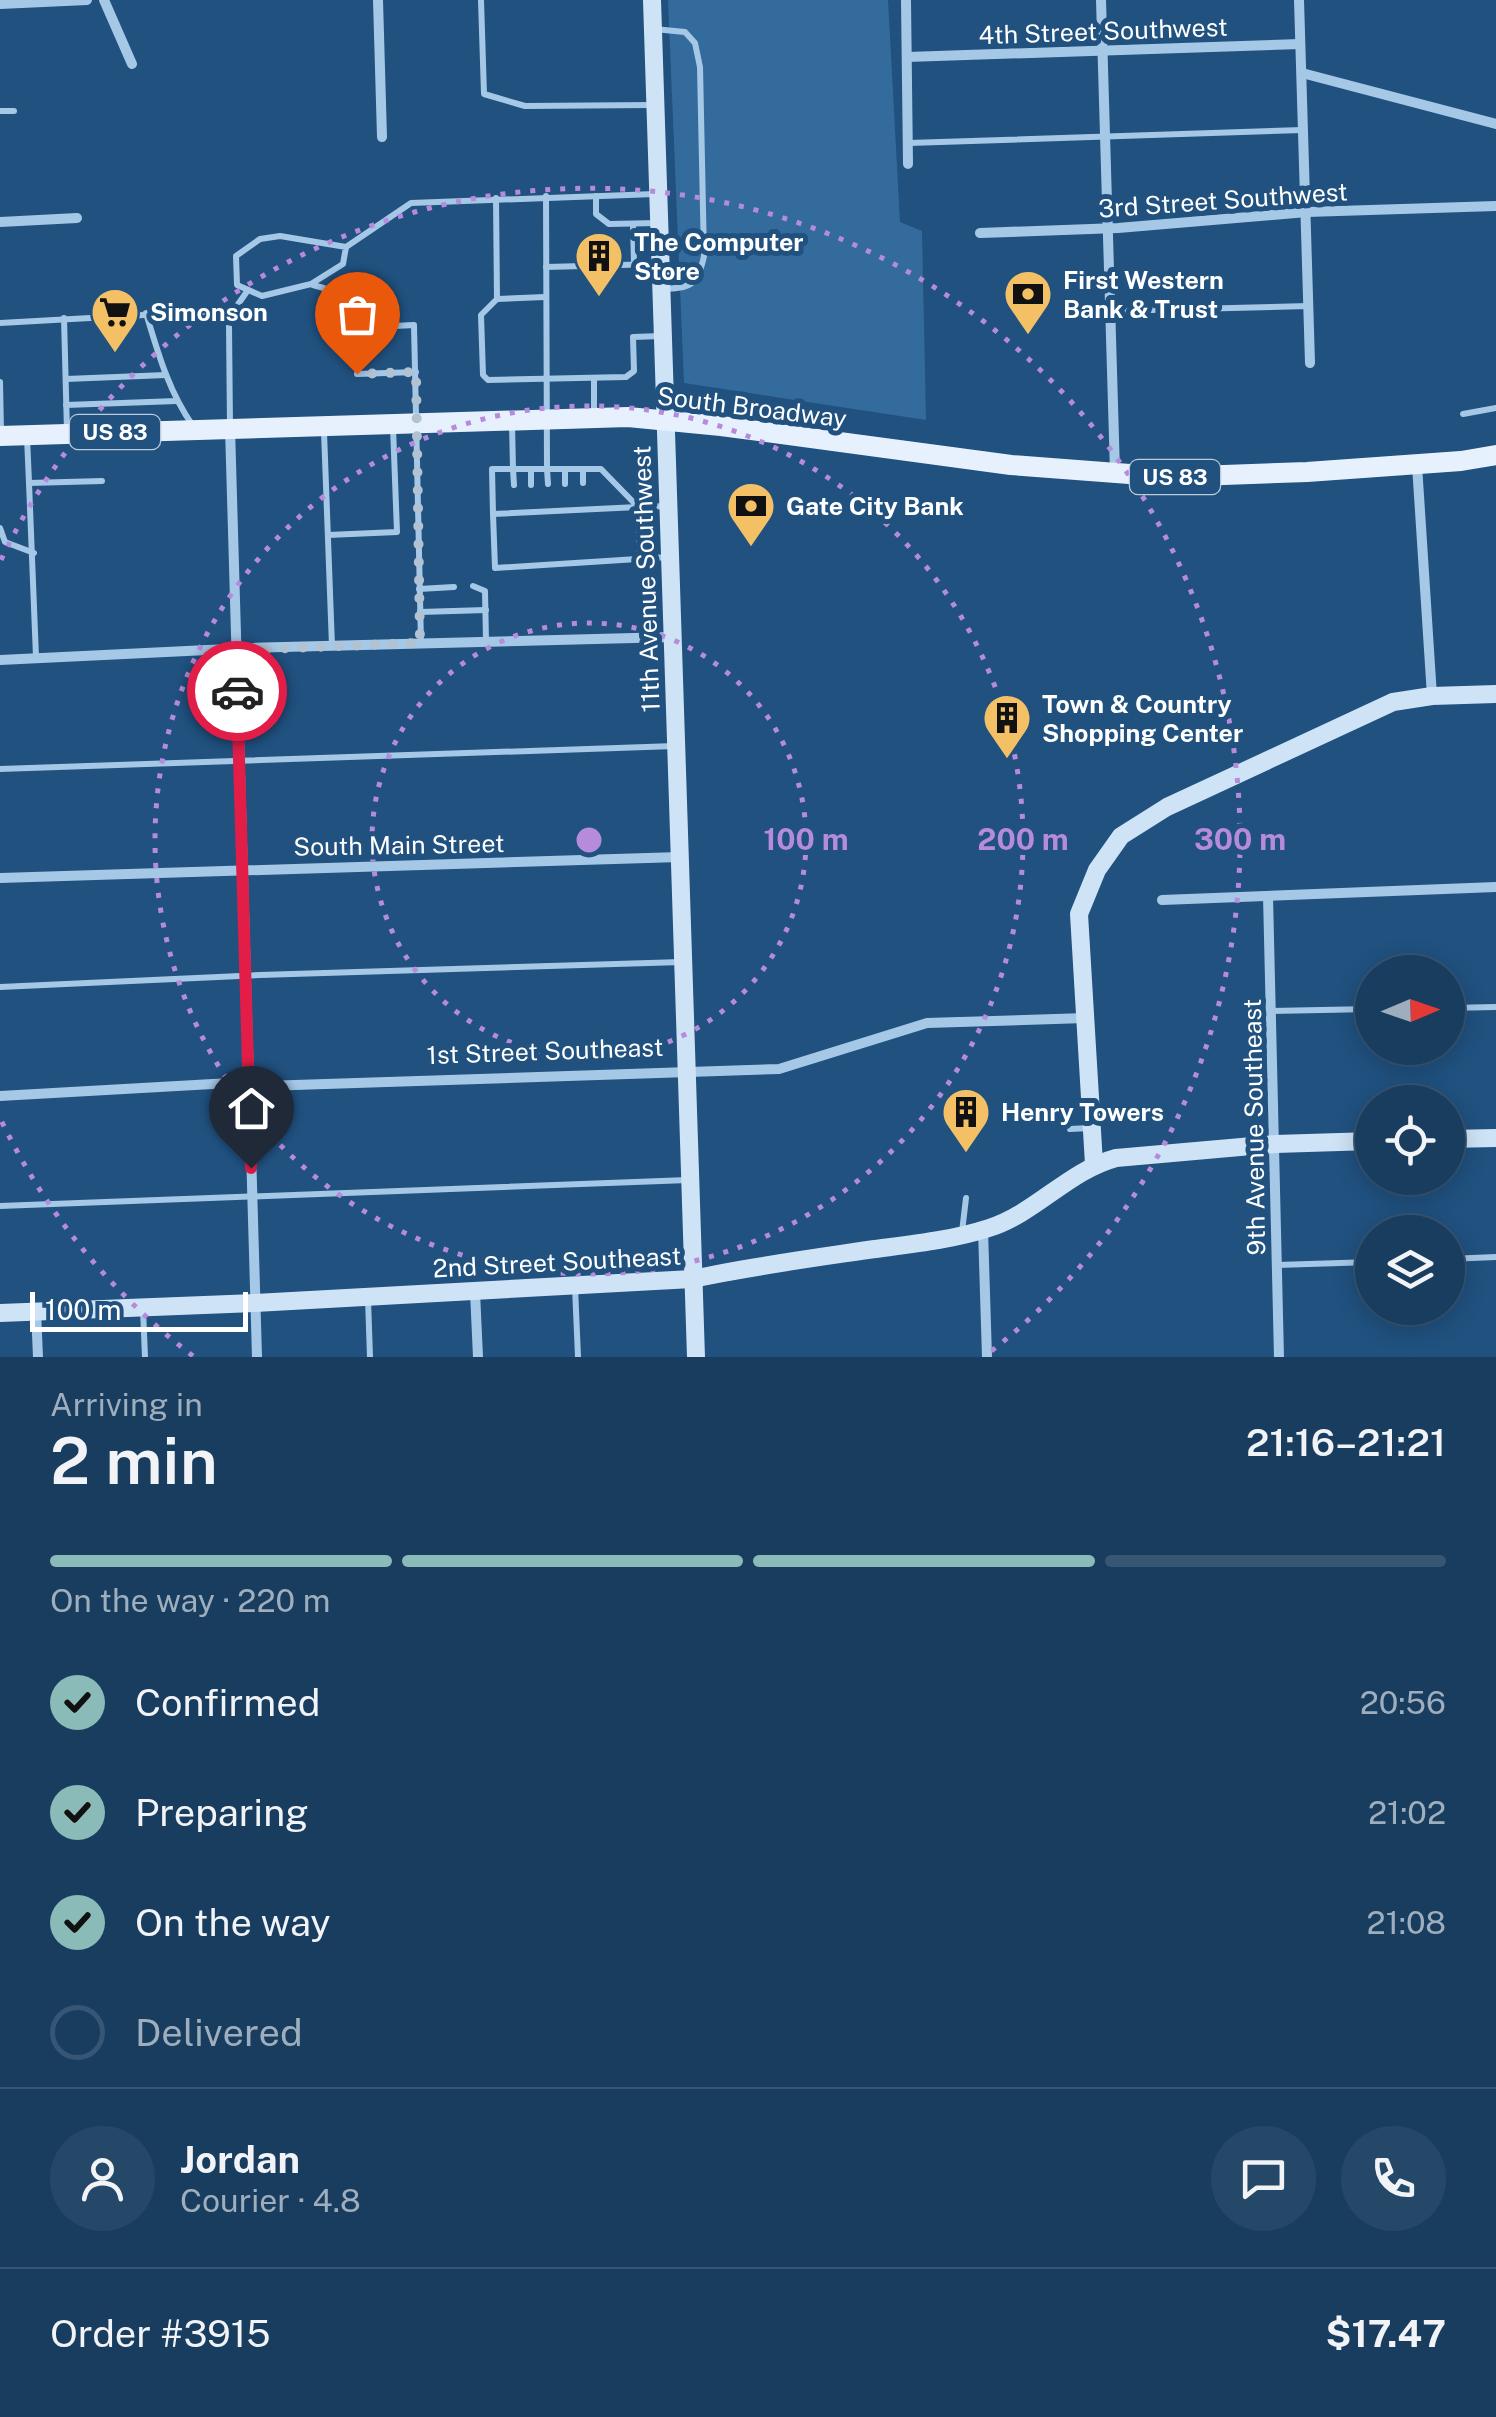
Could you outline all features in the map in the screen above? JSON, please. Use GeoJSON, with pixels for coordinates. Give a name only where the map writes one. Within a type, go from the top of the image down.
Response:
{"type":"FeatureCollection","features":[{"type":"Feature","properties":{"kind":"main road","name":"South Broadway"},"geometry":{"type":"LineString","coordinates":[[1,436],[594,416],[666,421],[1011,465],[1169,477],[1258,476],[1496,454]]}},
{"type":"Feature","properties":{"kind":"street"},"geometry":{"type":"LineString","coordinates":[[0,4],[87,0]]}},
{"type":"Feature","properties":{"kind":"street"},"geometry":{"type":"LineString","coordinates":[[104,0],[132,64]]}},
{"type":"Feature","properties":{"kind":"street"},"geometry":{"type":"LineString","coordinates":[[378,0],[382,137]]}},
{"type":"Feature","properties":{"kind":"street","name":"11th Avenue Southwest"},"geometry":{"type":"LineString","coordinates":[[652,0],[696,1357]]}},
{"type":"Feature","properties":{"kind":"street"},"geometry":{"type":"LineString","coordinates":[[906,0],[908,164]]}},
{"type":"Feature","properties":{"kind":"street"},"geometry":{"type":"LineString","coordinates":[[1101,0],[1115,473]]}},
{"type":"Feature","properties":{"kind":"street"},"geometry":{"type":"LineString","coordinates":[[1299,0],[1310,363]]}},
{"type":"Feature","properties":{"kind":"street","name":"4th Street Southwest"},"geometry":{"type":"LineString","coordinates":[[907,57],[1300,44]]}},
{"type":"Feature","properties":{"kind":"street"},"geometry":{"type":"LineString","coordinates":[[1302,72],[1496,124]]}},
{"type":"Feature","properties":{"kind":"street","name":"3rd Street Southwest"},"geometry":{"type":"LineString","coordinates":[[980,233],[1108,229],[1307,212],[1496,206]]}},
{"type":"Feature","properties":{"kind":"street"},"geometry":{"type":"LineString","coordinates":[[0,222],[78,218]]}},
{"type":"Feature","properties":{"kind":"street"},"geometry":{"type":"LineString","coordinates":[[230,428],[257,1357]]}},
{"type":"Feature","properties":{"kind":"street"},"geometry":{"type":"LineString","coordinates":[[1418,464],[1432,696]]}},
{"type":"Feature","properties":{"kind":"street"},"geometry":{"type":"LineString","coordinates":[[0,660],[673,637]]}},
{"type":"Feature","properties":{"kind":"street"},"geometry":{"type":"LineString","coordinates":[[1355,1142],[1275,1144],[1116,1158],[1094,1164],[1079,914],[1097,870],[1120,836],[1166,807],[1393,702],[1496,694]]}},
{"type":"Feature","properties":{"kind":"street","name":"South Main Street"},"geometry":{"type":"LineString","coordinates":[[0,878],[680,858]]}},
{"type":"Feature","properties":{"kind":"street"},"geometry":{"type":"LineString","coordinates":[[1162,900],[1496,888]]}},
{"type":"Feature","properties":{"kind":"street","name":"9th Avenue Southeast"},"geometry":{"type":"LineString","coordinates":[[1268,896],[1280,1357]]}},
{"type":"Feature","properties":{"kind":"street","name":"1st Street Southeast"},"geometry":{"type":"LineString","coordinates":[[0,1096],[248,1082],[264,1086],[779,1069],[927,1023],[1086,1018]]}},
{"type":"Feature","properties":{"kind":"street"},"geometry":{"type":"LineString","coordinates":[[1465,1139],[1496,1138]]}},
{"type":"Feature","properties":{"kind":"street","name":"2nd Street Southeast"},"geometry":{"type":"LineString","coordinates":[[0,1313],[692,1280],[752,1266],[983,1230],[1010,1221],[1094,1164]]}},
{"type":"Feature","properties":{"kind":"street"},"geometry":{"type":"LineString","coordinates":[[983,1230],[987,1357]]}},
{"type":"Feature","properties":{"kind":"street"},"geometry":{"type":"LineString","coordinates":[[475,1292],[478,1357]]}},
{"type":"Feature","properties":{"kind":"street"},"geometry":{"type":"LineString","coordinates":[[36,1311],[38,1357]]}},
{"type":"Feature","properties":{"kind":"lane"},"geometry":{"type":"LineString","coordinates":[[481,0],[484,94],[525,106],[654,105]]}},
{"type":"Feature","properties":{"kind":"lane"},"geometry":{"type":"LineString","coordinates":[[653,29],[685,32],[694,43],[700,67],[704,256],[699,279],[686,289],[661,290]]}},
{"type":"Feature","properties":{"kind":"lane"},"geometry":{"type":"LineString","coordinates":[[0,112],[14,111]]}},
{"type":"Feature","properties":{"kind":"lane"},"geometry":{"type":"LineString","coordinates":[[909,143],[1303,130]]}},
{"type":"Feature","properties":{"kind":"lane"},"geometry":{"type":"LineString","coordinates":[[346,247],[280,236],[260,239],[236,256],[237,285],[262,296],[312,284],[342,264],[346,247],[412,203],[656,194]]}},
{"type":"Feature","properties":{"kind":"lane"},"geometry":{"type":"LineString","coordinates":[[546,196],[548,484]]}},
{"type":"Feature","properties":{"kind":"lane"},"geometry":{"type":"LineString","coordinates":[[596,196],[596,214],[609,224],[657,223]]}},
{"type":"Feature","properties":{"kind":"lane"},"geometry":{"type":"LineString","coordinates":[[496,198],[497,299]]}},
{"type":"Feature","properties":{"kind":"lane"},"geometry":{"type":"LineString","coordinates":[[633,224],[634,264]]}},
{"type":"Feature","properties":{"kind":"lane"},"geometry":{"type":"LineString","coordinates":[[546,267],[659,264]]}},
{"type":"Feature","properties":{"kind":"lane"},"geometry":{"type":"LineString","coordinates":[[312,284],[343,292],[369,326]]}},
{"type":"Feature","properties":{"kind":"lane"},"geometry":{"type":"LineString","coordinates":[[230,428],[229,325],[248,290]]}},
{"type":"Feature","properties":{"kind":"lane"},"geometry":{"type":"LineString","coordinates":[[546,296],[497,299],[481,315],[484,374],[488,380],[626,377],[634,371],[633,337],[663,336]]}},
{"type":"Feature","properties":{"kind":"lane"},"geometry":{"type":"LineString","coordinates":[[1111,311],[1309,306]]}},
{"type":"Feature","properties":{"kind":"lane"},"geometry":{"type":"LineString","coordinates":[[0,323],[234,310]]}},
{"type":"Feature","properties":{"kind":"lane"},"geometry":{"type":"LineString","coordinates":[[146,313],[177,401],[196,430]]}},
{"type":"Feature","properties":{"kind":"lane"},"geometry":{"type":"LineString","coordinates":[[64,318],[67,434]]}},
{"type":"Feature","properties":{"kind":"lane"},"geometry":{"type":"LineString","coordinates":[[356,328],[414,325],[420,643]]}},
{"type":"Feature","properties":{"kind":"lane"},"geometry":{"type":"LineString","coordinates":[[357,374],[416,372]]}},
{"type":"Feature","properties":{"kind":"lane"},"geometry":{"type":"LineString","coordinates":[[66,378],[142,380],[166,375]]}},
{"type":"Feature","properties":{"kind":"lane"},"geometry":{"type":"LineString","coordinates":[[594,378],[594,416]]}},
{"type":"Feature","properties":{"kind":"lane"},"geometry":{"type":"LineString","coordinates":[[0,382],[1,436]]}},
{"type":"Feature","properties":{"kind":"lane"},"geometry":{"type":"LineString","coordinates":[[66,404],[177,401]]}},
{"type":"Feature","properties":{"kind":"lane"},"geometry":{"type":"LineString","coordinates":[[1463,414],[1496,408]]}},
{"type":"Feature","properties":{"kind":"lane"},"geometry":{"type":"LineString","coordinates":[[512,418],[514,485]]}},
{"type":"Feature","properties":{"kind":"lane"},"geometry":{"type":"LineString","coordinates":[[328,535],[396,532],[393,422]]}},
{"type":"Feature","properties":{"kind":"lane"},"geometry":{"type":"LineString","coordinates":[[324,425],[332,646]]}},
{"type":"Feature","properties":{"kind":"lane"},"geometry":{"type":"LineString","coordinates":[[27,435],[36,659]]}},
{"type":"Feature","properties":{"kind":"lane"},"geometry":{"type":"LineString","coordinates":[[531,469],[531,485]]}},
{"type":"Feature","properties":{"kind":"lane"},"geometry":{"type":"LineString","coordinates":[[565,469],[566,484]]}},
{"type":"Feature","properties":{"kind":"lane"},"geometry":{"type":"LineString","coordinates":[[582,469],[583,482]]}},
{"type":"Feature","properties":{"kind":"lane"},"geometry":{"type":"LineString","coordinates":[[640,560],[638,507],[601,469],[492,470],[495,568],[640,560],[671,557]]}},
{"type":"Feature","properties":{"kind":"lane"},"geometry":{"type":"LineString","coordinates":[[29,483],[102,481]]}},
{"type":"Feature","properties":{"kind":"lane"},"geometry":{"type":"LineString","coordinates":[[566,500],[566,510]]}},
{"type":"Feature","properties":{"kind":"lane"},"geometry":{"type":"LineString","coordinates":[[584,500],[585,510]]}},
{"type":"Feature","properties":{"kind":"lane"},"geometry":{"type":"LineString","coordinates":[[531,501],[531,512]]}},
{"type":"Feature","properties":{"kind":"lane"},"geometry":{"type":"LineString","coordinates":[[548,501],[549,511]]}},
{"type":"Feature","properties":{"kind":"lane"},"geometry":{"type":"LineString","coordinates":[[514,502],[514,513]]}},
{"type":"Feature","properties":{"kind":"lane"},"geometry":{"type":"LineString","coordinates":[[493,514],[669,506]]}},
{"type":"Feature","properties":{"kind":"lane"},"geometry":{"type":"LineString","coordinates":[[0,528],[5,542],[34,552]]}},
{"type":"Feature","properties":{"kind":"lane"},"geometry":{"type":"LineString","coordinates":[[474,586],[485,591],[486,641]]}},
{"type":"Feature","properties":{"kind":"lane"},"geometry":{"type":"LineString","coordinates":[[419,589],[454,587]]}},
{"type":"Feature","properties":{"kind":"lane"},"geometry":{"type":"LineString","coordinates":[[420,612],[486,610]]}},
{"type":"Feature","properties":{"kind":"lane"},"geometry":{"type":"LineString","coordinates":[[0,769],[676,746]]}},
{"type":"Feature","properties":{"kind":"lane"},"geometry":{"type":"LineString","coordinates":[[0,987],[684,962]]}},
{"type":"Feature","properties":{"kind":"lane"},"geometry":{"type":"LineString","coordinates":[[1465,1008],[1496,1007]]}},
{"type":"Feature","properties":{"kind":"lane"},"geometry":{"type":"LineString","coordinates":[[1271,1011],[1355,1009]]}},
{"type":"Feature","properties":{"kind":"lane"},"geometry":{"type":"LineString","coordinates":[[1070,1128],[1091,1128]]}},
{"type":"Feature","properties":{"kind":"lane"},"geometry":{"type":"LineString","coordinates":[[0,1206],[689,1180]]}},
{"type":"Feature","properties":{"kind":"lane"},"geometry":{"type":"LineString","coordinates":[[962,1235],[966,1198]]}},
{"type":"Feature","properties":{"kind":"lane"},"geometry":{"type":"LineString","coordinates":[[1465,1259],[1496,1258]]}},
{"type":"Feature","properties":{"kind":"lane"},"geometry":{"type":"LineString","coordinates":[[1277,1265],[1355,1263]]}},
{"type":"Feature","properties":{"kind":"lane"},"geometry":{"type":"LineString","coordinates":[[575,1286],[578,1357]]}},
{"type":"Feature","properties":{"kind":"lane"},"geometry":{"type":"LineString","coordinates":[[368,1297],[370,1357]]}},
{"type":"Feature","properties":{"kind":"lane"},"geometry":{"type":"LineString","coordinates":[[143,1308],[145,1357]]}},
{"type":"Feature","properties":{"kind":"shaded area"},"geometry":{"type":"Polygon","coordinates":[[[668,0],[888,0],[900,222],[922,231],[926,420],[684,383],[668,0]]]}},
{"type":"Feature","properties":{"kind":"way so far"},"geometry":{"type":"LineString","coordinates":[[237,691],[236,650],[420,643],[416,372],[357,374]]}},
{"type":"Feature","properties":{"kind":"place","name":"The Computer Store"},"geometry":{"type":"Point","coordinates":[599,298]}},
{"type":"Feature","properties":{"kind":"place","name":"First Western Bank & Trust"},"geometry":{"type":"Point","coordinates":[1028,336]}},
{"type":"Feature","properties":{"kind":"place","name":"Simonson"},"geometry":{"type":"Point","coordinates":[115,354]}},
{"type":"Feature","properties":{"kind":"place","name":"Gate City Bank"},"geometry":{"type":"Point","coordinates":[751,548]}},
{"type":"Feature","properties":{"kind":"place","name":"Town & Country Shopping Center"},"geometry":{"type":"Point","coordinates":[1007,760]}},
{"type":"Feature","properties":{"kind":"place","name":"Henry Towers"},"geometry":{"type":"Point","coordinates":[966,1154]}},
{"type":"Feature","properties":{"kind":"route"},"geometry":{"type":"LineString","coordinates":[[237,691],[251,1168]]}}]}
